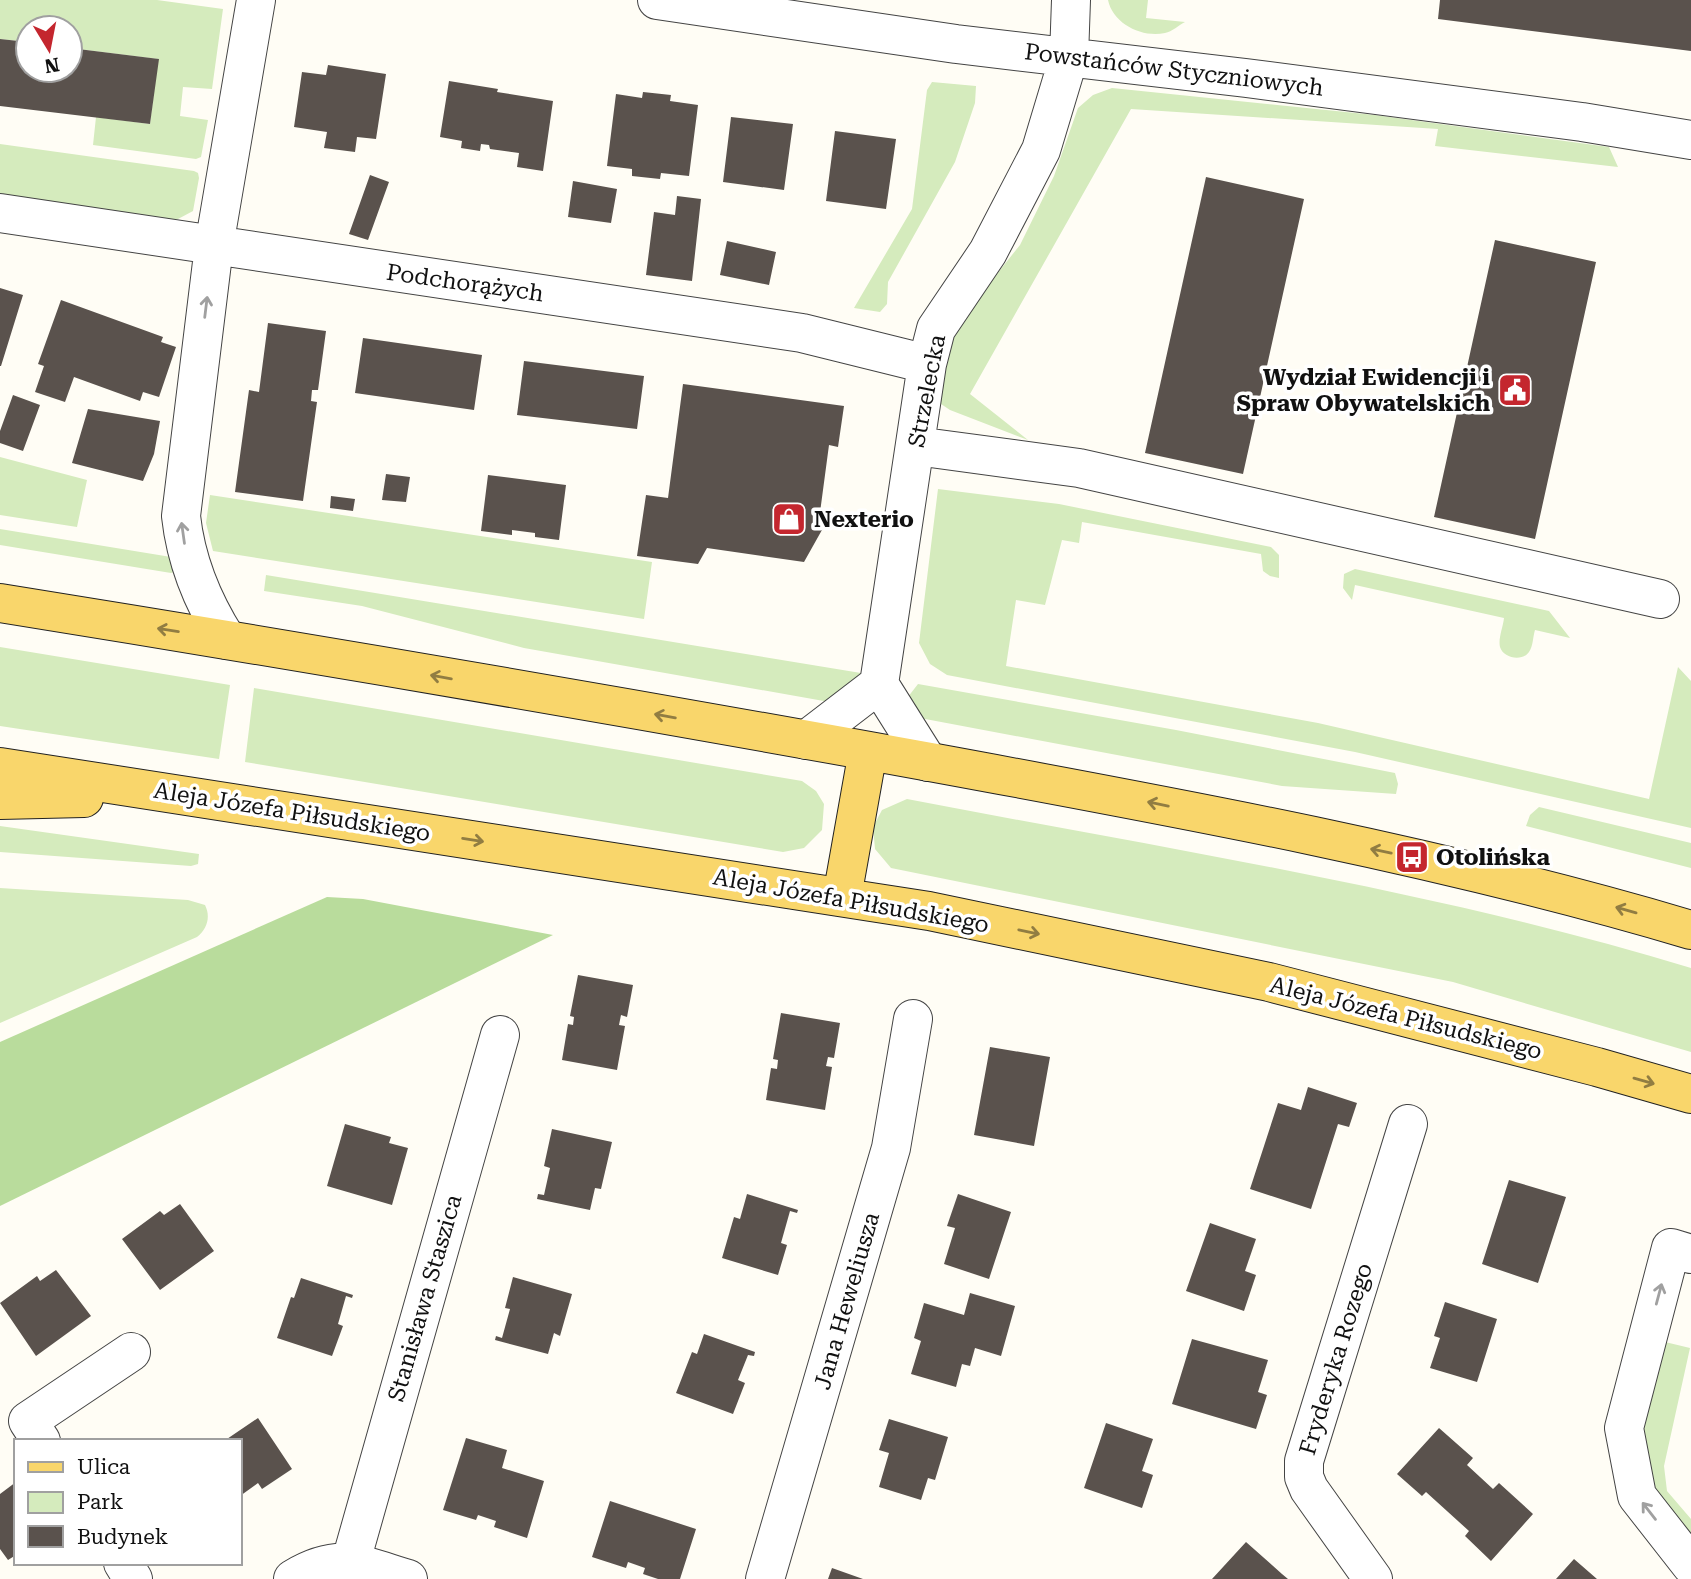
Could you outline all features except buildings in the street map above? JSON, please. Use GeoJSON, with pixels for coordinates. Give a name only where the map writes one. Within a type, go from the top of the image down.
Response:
{"type":"FeatureCollection","features":[{"type":"Feature","properties":{"kind":"main road"},"geometry":{"type":"LineString","coordinates":[[0,603],[806,740],[1137,800],[1412,857],[1618,908],[1691,930]]}},
{"type":"Feature","properties":{"kind":"main road"},"geometry":{"type":"LineString","coordinates":[[842,897],[868,751]]}},
{"type":"Feature","properties":{"kind":"main road","name":"Aleja Józefa Piłsudskiego"},"geometry":{"type":"LineString","coordinates":[[0,767],[929,911],[1269,982],[1691,1094]]}},
{"type":"Feature","properties":{"kind":"main road"},"geometry":{"type":"LineString","coordinates":[[0,800],[188,796]]}},
{"type":"Feature","properties":{"kind":"street"},"geometry":{"type":"LineString","coordinates":[[228,640],[212,616],[193,577],[181,516],[214,246],[256,0]]}},
{"type":"Feature","properties":{"kind":"street","name":"Powstańców Styczniowych"},"geometry":{"type":"LineString","coordinates":[[657,0],[956,44],[1528,115],[1691,140]]}},
{"type":"Feature","properties":{"kind":"street","name":"Strzelecka"},"geometry":{"type":"LineString","coordinates":[[879,684],[927,364],[936,329],[988,253],[1041,150],[1069,57],[1071,0]]}},
{"type":"Feature","properties":{"kind":"street","name":"Podchorążych"},"geometry":{"type":"LineString","coordinates":[[0,213],[802,333],[927,364]]}},
{"type":"Feature","properties":{"kind":"street"},"geometry":{"type":"LineString","coordinates":[[916,446],[1079,468],[1660,599]]}},
{"type":"Feature","properties":{"kind":"street"},"geometry":{"type":"LineString","coordinates":[[806,740],[879,684],[928,762]]}},
{"type":"Feature","properties":{"kind":"street","name":"Jana Heweliusza"},"geometry":{"type":"LineString","coordinates":[[765,1579],[891,1148],[913,1020]]}},
{"type":"Feature","properties":{"kind":"street","name":"Stanisława Staszica"},"geometry":{"type":"LineString","coordinates":[[351,1561],[500,1035]]}},
{"type":"Feature","properties":{"kind":"street","name":"Fryderyka Rozego"},"geometry":{"type":"LineString","coordinates":[[1373,1579],[1309,1489],[1304,1476],[1304,1461],[1408,1125]]}},
{"type":"Feature","properties":{"kind":"street"},"geometry":{"type":"LineString","coordinates":[[1691,1254],[1671,1248],[1624,1428],[1637,1496],[1691,1565]]}},
{"type":"Feature","properties":{"kind":"street"},"geometry":{"type":"LineString","coordinates":[[40,1439],[28,1420],[131,1352]]}},
{"type":"Feature","properties":{"kind":"street"},"geometry":{"type":"LineString","coordinates":[[293,1579],[327,1564],[351,1561],[408,1579]]}},
{"type":"Feature","properties":{"kind":"green space"},"geometry":{"type":"Polygon","coordinates":[[[0,0],[157,0],[223,9],[212,89],[183,87],[180,116],[208,120],[201,157],[196,159],[93,145],[96,117],[150,124],[158,59],[84,50],[84,14],[14,14],[14,40],[0,39],[0,0]]]}},
{"type":"Feature","properties":{"kind":"green space"},"geometry":{"type":"Polygon","coordinates":[[[1108,0],[1148,0],[1146,18],[1185,22],[1165,33],[1138,31],[1116,16],[1108,0]]]}},
{"type":"Feature","properties":{"kind":"green space"},"geometry":{"type":"Polygon","coordinates":[[[932,82],[976,86],[975,103],[955,162],[888,282],[887,304],[880,312],[854,308],[912,209],[927,90],[932,82]]]}},
{"type":"Feature","properties":{"kind":"green space"},"geometry":{"type":"Polygon","coordinates":[[[1112,88],[1375,115],[1609,147],[1618,167],[1435,146],[1438,129],[1131,109],[970,394],[1028,440],[950,410],[941,404],[939,369],[953,333],[1020,245],[1054,176],[1078,108],[1093,95],[1112,88]]]}},
{"type":"Feature","properties":{"kind":"green space"},"geometry":{"type":"Polygon","coordinates":[[[0,144],[194,171],[199,178],[193,211],[178,219],[166,220],[0,198],[0,144]]]}},
{"type":"Feature","properties":{"kind":"green space"},"geometry":{"type":"Polygon","coordinates":[[[0,457],[87,480],[77,527],[0,515],[0,457]]]}},
{"type":"Feature","properties":{"kind":"green space"},"geometry":{"type":"Polygon","coordinates":[[[938,489],[1059,504],[1271,547],[1279,555],[1279,578],[1263,571],[1261,554],[1082,522],[1079,543],[1062,540],[1045,605],[1016,600],[1006,666],[1318,723],[1649,799],[1678,667],[1691,681],[1691,828],[1355,752],[947,675],[930,664],[919,643],[938,489]]]}},
{"type":"Feature","properties":{"kind":"green space"},"geometry":{"type":"Polygon","coordinates":[[[210,495],[652,562],[644,619],[213,551],[206,523],[210,495]]]}},
{"type":"Feature","properties":{"kind":"green space"},"geometry":{"type":"Polygon","coordinates":[[[0,529],[171,557],[177,571],[171,573],[0,545],[0,529]]]}},
{"type":"Feature","properties":{"kind":"green space"},"geometry":{"type":"Polygon","coordinates":[[[1355,569],[1549,611],[1570,638],[1535,630],[1526,655],[1518,658],[1509,656],[1500,647],[1504,618],[1355,585],[1352,600],[1343,588],[1344,574],[1355,569]]]}},
{"type":"Feature","properties":{"kind":"green space"},"geometry":{"type":"Polygon","coordinates":[[[266,575],[867,674],[835,703],[524,648],[362,606],[264,591],[266,575]]]}},
{"type":"Feature","properties":{"kind":"green space"},"geometry":{"type":"Polygon","coordinates":[[[0,647],[230,685],[219,759],[0,726],[0,647]]]}},
{"type":"Feature","properties":{"kind":"green space"},"geometry":{"type":"Polygon","coordinates":[[[918,684],[1176,730],[1395,773],[1398,784],[1396,794],[1282,786],[920,718],[904,702],[918,684]]]}},
{"type":"Feature","properties":{"kind":"green space"},"geometry":{"type":"Polygon","coordinates":[[[254,688],[802,781],[816,791],[824,804],[822,830],[804,848],[783,852],[245,762],[254,688]]]}},
{"type":"Feature","properties":{"kind":"green space"},"geometry":{"type":"Polygon","coordinates":[[[907,799],[1400,894],[1498,916],[1691,968],[1691,1052],[1453,982],[891,868],[875,849],[873,827],[882,810],[907,799]]]}},
{"type":"Feature","properties":{"kind":"green space"},"geometry":{"type":"Polygon","coordinates":[[[1539,807],[1691,843],[1691,868],[1526,826],[1530,815],[1539,807]]]}},
{"type":"Feature","properties":{"kind":"green space"},"geometry":{"type":"Polygon","coordinates":[[[0,826],[199,854],[198,864],[191,866],[0,852],[0,826]]]}},
{"type":"Feature","properties":{"kind":"green space"},"geometry":{"type":"Polygon","coordinates":[[[0,888],[188,900],[205,905],[208,918],[206,927],[197,937],[0,1023],[0,888]]]}},
{"type":"Feature","properties":{"kind":"green space"},"geometry":{"type":"Polygon","coordinates":[[[327,897],[363,899],[553,935],[0,1206],[0,1042],[327,897]]]}},
{"type":"Feature","properties":{"kind":"green space"},"geometry":{"type":"Polygon","coordinates":[[[1661,1341],[1690,1348],[1664,1466],[1667,1491],[1691,1519],[1691,1537],[1652,1483],[1641,1422],[1661,1341]]]}},
{"type":"Feature","properties":{"kind":"place","name":"Wydział Ewidencji i Spraw Obywatelskich"},"geometry":{"type":"Point","coordinates":[1515,390]}},
{"type":"Feature","properties":{"kind":"place","name":"Nexterio"},"geometry":{"type":"Point","coordinates":[789,519]}},
{"type":"Feature","properties":{"kind":"place","name":"Otolińska"},"geometry":{"type":"Point","coordinates":[1412,857]}}]}
